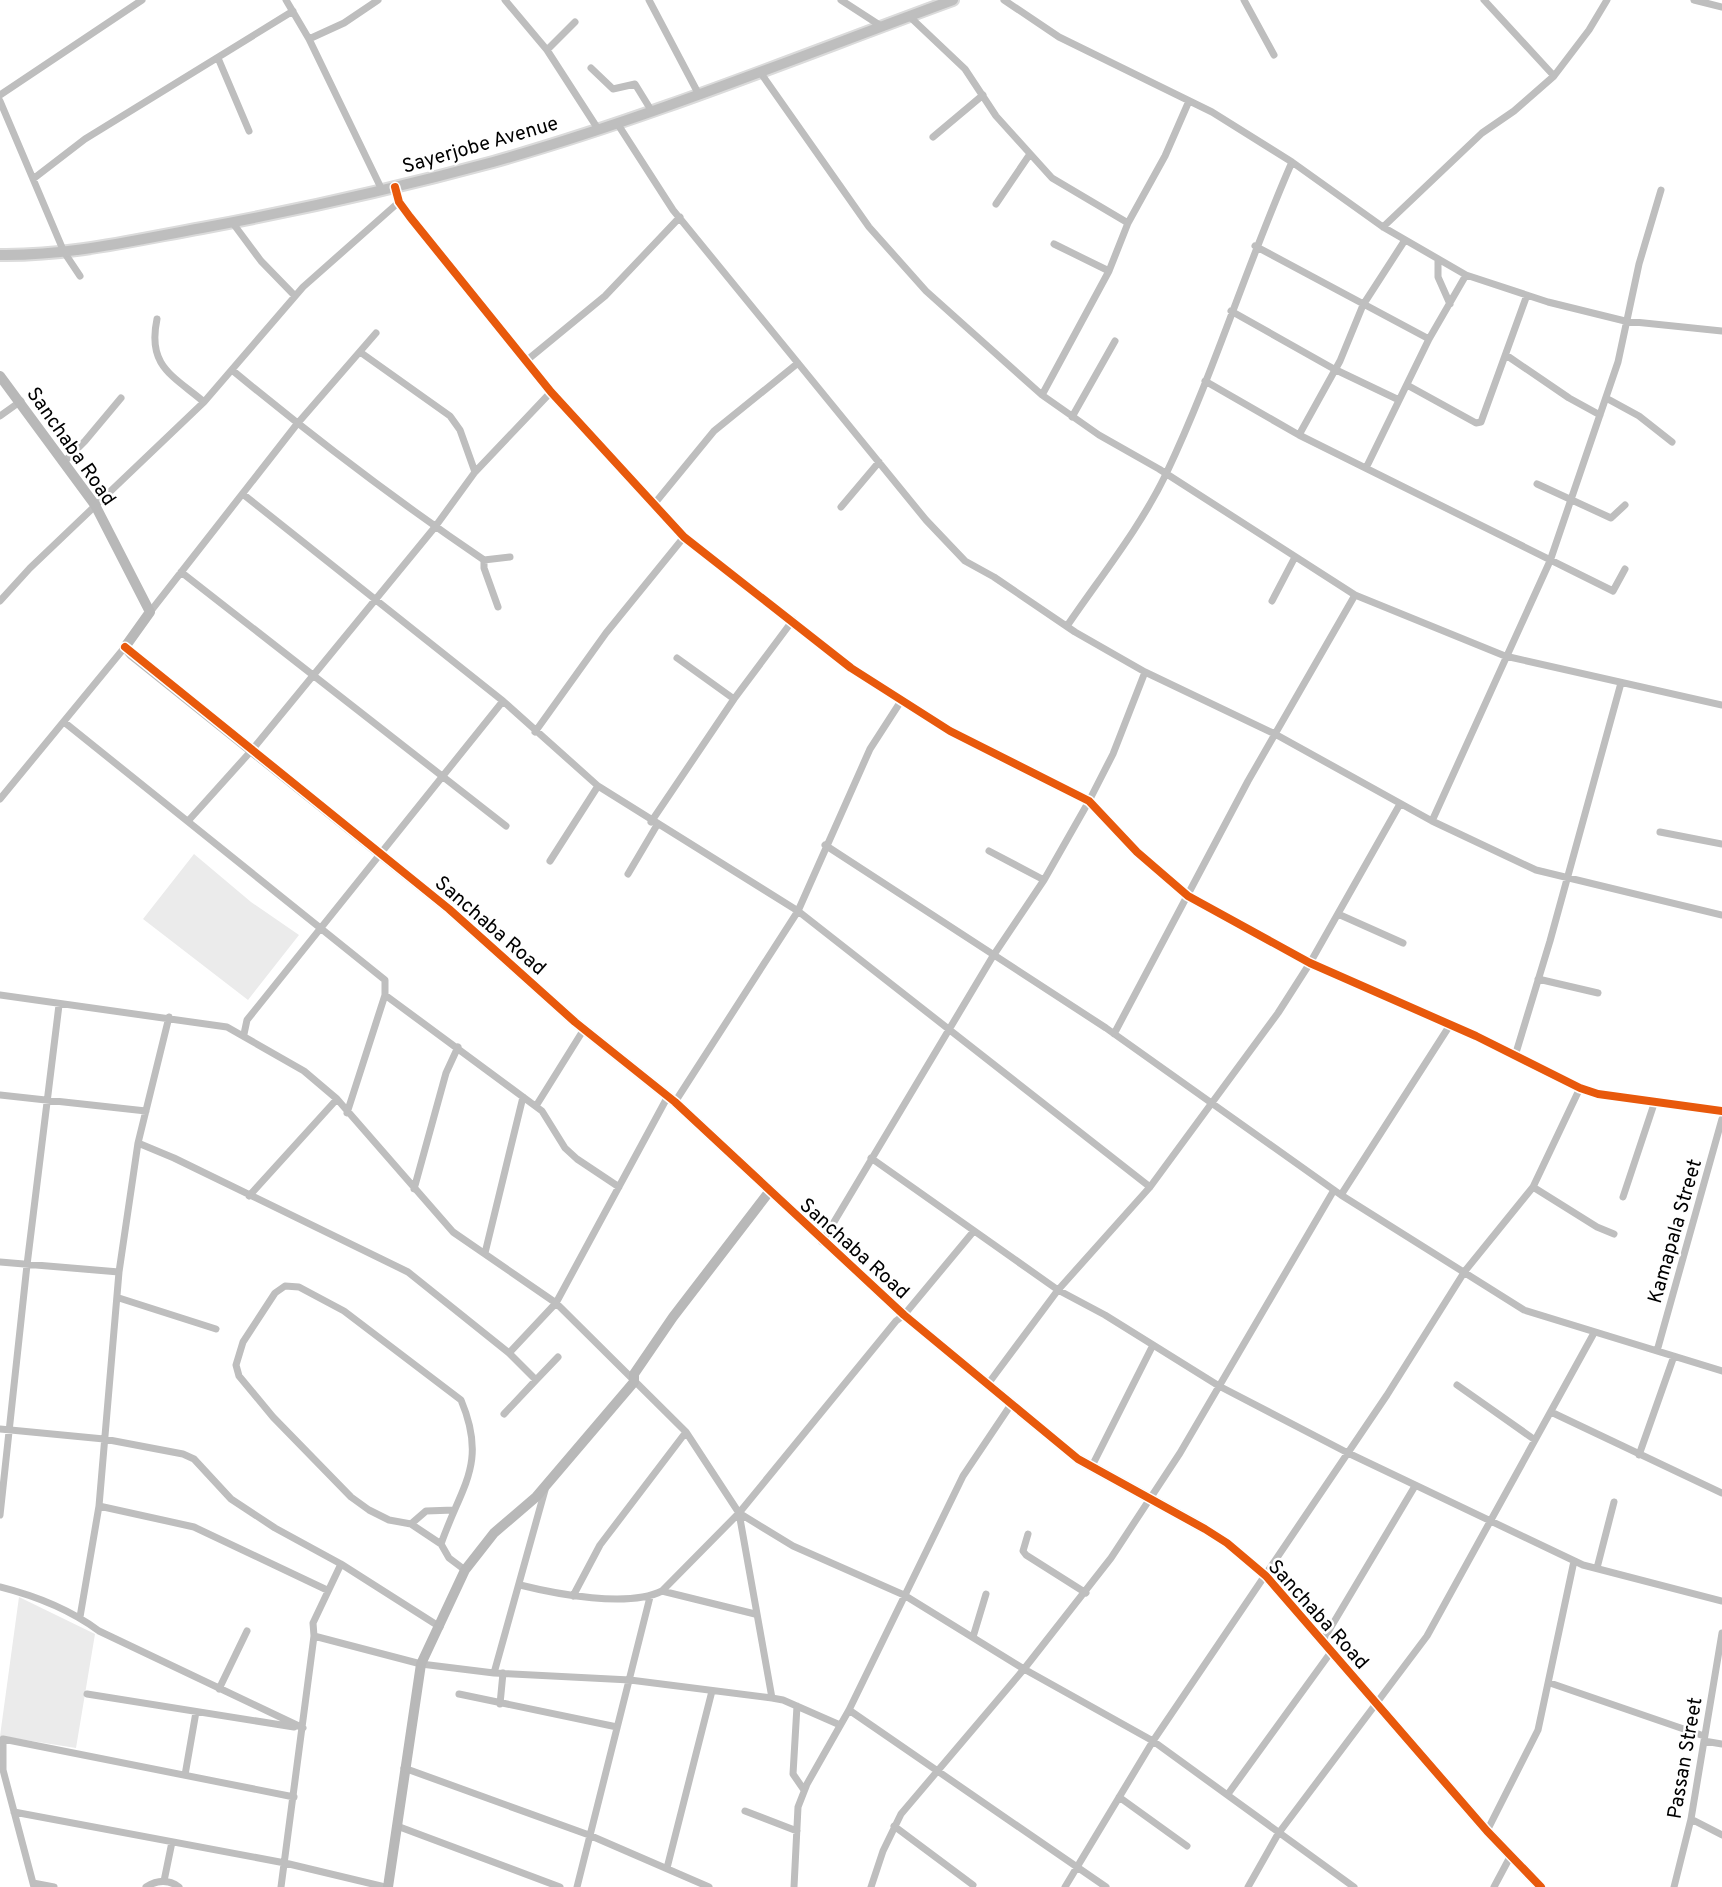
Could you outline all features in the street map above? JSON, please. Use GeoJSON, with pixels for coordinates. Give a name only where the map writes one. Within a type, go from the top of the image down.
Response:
{"type":"FeatureCollection","features":[{"type":"Feature","properties":{"kind":"main road","name":"Sayerjobe Avenue"},"geometry":{"type":"LineString","coordinates":[[0,255],[64,252],[232,222],[395,187],[493,161],[617,123],[953,0]]}},
{"type":"Feature","properties":{"kind":"street"},"geometry":{"type":"LineString","coordinates":[[0,95],[142,0]]}},
{"type":"Feature","properties":{"kind":"street"},"geometry":{"type":"LineString","coordinates":[[286,0],[309,39],[382,190]]}},
{"type":"Feature","properties":{"kind":"street"},"geometry":{"type":"LineString","coordinates":[[309,39],[344,23],[378,0]]}},
{"type":"Feature","properties":{"kind":"street"},"geometry":{"type":"LineString","coordinates":[[505,0],[547,50],[598,129]]}},
{"type":"Feature","properties":{"kind":"street"},"geometry":{"type":"LineString","coordinates":[[649,0],[698,93]]}},
{"type":"Feature","properties":{"kind":"street"},"geometry":{"type":"LineString","coordinates":[[841,0],[881,26]]}},
{"type":"Feature","properties":{"kind":"street"},"geometry":{"type":"LineString","coordinates":[[1004,0],[1059,37],[1189,100],[1292,162],[1383,227],[1466,275],[1527,295],[1625,321],[1722,331]]}},
{"type":"Feature","properties":{"kind":"street"},"geometry":{"type":"LineString","coordinates":[[1244,0],[1274,55]]}},
{"type":"Feature","properties":{"kind":"street"},"geometry":{"type":"LineString","coordinates":[[1484,0],[1554,76]]}},
{"type":"Feature","properties":{"kind":"street"},"geometry":{"type":"LineString","coordinates":[[1383,227],[1482,133],[1514,111],[1554,76],[1589,30],[1607,0]]}},
{"type":"Feature","properties":{"kind":"street"},"geometry":{"type":"LineString","coordinates":[[1694,0],[1722,7]]}},
{"type":"Feature","properties":{"kind":"street"},"geometry":{"type":"LineString","coordinates":[[33,178],[94,133],[293,11]]}},
{"type":"Feature","properties":{"kind":"street"},"geometry":{"type":"LineString","coordinates":[[909,16],[965,69],[996,116],[1052,178],[1128,224]]}},
{"type":"Feature","properties":{"kind":"street"},"geometry":{"type":"LineString","coordinates":[[547,50],[575,22]]}},
{"type":"Feature","properties":{"kind":"street"},"geometry":{"type":"LineString","coordinates":[[218,58],[249,131]]}},
{"type":"Feature","properties":{"kind":"street"},"geometry":{"type":"LineString","coordinates":[[591,68],[613,89],[635,84],[651,110]]}},
{"type":"Feature","properties":{"kind":"street"},"geometry":{"type":"LineString","coordinates":[[760,72],[869,227],[943,308],[1042,395],[1072,417],[1355,595],[1505,656],[1722,705]]}},
{"type":"Feature","properties":{"kind":"street"},"geometry":{"type":"LineString","coordinates":[[933,137],[983,95]]}},
{"type":"Feature","properties":{"kind":"street"},"geometry":{"type":"LineString","coordinates":[[1042,395],[1109,271],[1128,224],[1165,156],[1189,100]]}},
{"type":"Feature","properties":{"kind":"street"},"geometry":{"type":"LineString","coordinates":[[0,101],[64,252],[80,276]]}},
{"type":"Feature","properties":{"kind":"street"},"geometry":{"type":"LineString","coordinates":[[617,123],[680,218],[926,520],[965,561],[1145,672],[1275,734],[1432,821],[1536,870],[1722,915]]}},
{"type":"Feature","properties":{"kind":"street"},"geometry":{"type":"LineString","coordinates":[[996,204],[1030,154]]}},
{"type":"Feature","properties":{"kind":"street"},"geometry":{"type":"LineString","coordinates":[[1067,626],[1142,516],[1166,474],[1205,381],[1255,246],[1292,162]]}},
{"type":"Feature","properties":{"kind":"street"},"geometry":{"type":"LineString","coordinates":[[395,187],[399,202],[550,392],[684,537],[793,620],[851,668],[950,731],[1089,801],[1137,852],[1188,896],[1310,963],[1450,1025],[1580,1088],[1598,1094],[1722,1111]]}},
{"type":"Feature","properties":{"kind":"street"},"geometry":{"type":"LineString","coordinates":[[1432,821],[1550,561],[1618,362],[1625,321],[1660,190]]}},
{"type":"Feature","properties":{"kind":"street"},"geometry":{"type":"LineString","coordinates":[[0,601],[95,505],[204,402],[295,296],[399,202]]}},
{"type":"Feature","properties":{"kind":"street"},"geometry":{"type":"LineString","coordinates":[[526,361],[605,296],[680,218]]}},
{"type":"Feature","properties":{"kind":"street"},"geometry":{"type":"LineString","coordinates":[[232,222],[261,261],[295,296]]}},
{"type":"Feature","properties":{"kind":"street"},"geometry":{"type":"LineString","coordinates":[[1299,435],[1334,369],[1362,305],[1405,240]]}},
{"type":"Feature","properties":{"kind":"street"},"geometry":{"type":"LineString","coordinates":[[1054,244],[1109,271]]}},
{"type":"Feature","properties":{"kind":"street"},"geometry":{"type":"LineString","coordinates":[[1255,246],[1429,339]]}},
{"type":"Feature","properties":{"kind":"street"},"geometry":{"type":"LineString","coordinates":[[1438,259],[1438,277],[1450,304]]}},
{"type":"Feature","properties":{"kind":"street"},"geometry":{"type":"LineString","coordinates":[[1366,468],[1429,339],[1466,275]]}},
{"type":"Feature","properties":{"kind":"street"},"geometry":{"type":"LineString","coordinates":[[1407,385],[1476,423],[1481,422],[1527,295]]}},
{"type":"Feature","properties":{"kind":"street"},"geometry":{"type":"LineString","coordinates":[[1231,311],[1334,369],[1399,400]]}},
{"type":"Feature","properties":{"kind":"street"},"geometry":{"type":"LineString","coordinates":[[157,319],[154,344],[158,362],[204,402]]}},
{"type":"Feature","properties":{"kind":"street"},"geometry":{"type":"LineString","coordinates":[[0,800],[125,647],[297,424],[376,333]]}},
{"type":"Feature","properties":{"kind":"street"},"geometry":{"type":"LineString","coordinates":[[1072,417],[1115,341]]}},
{"type":"Feature","properties":{"kind":"street"},"geometry":{"type":"LineString","coordinates":[[360,352],[450,416],[460,430],[475,472]]}},
{"type":"Feature","properties":{"kind":"street"},"geometry":{"type":"LineString","coordinates":[[1506,355],[1569,398],[1600,415]]}},
{"type":"Feature","properties":{"kind":"street"},"geometry":{"type":"LineString","coordinates":[[655,503],[714,431],[798,363]]}},
{"type":"Feature","properties":{"kind":"street"},"geometry":{"type":"LineString","coordinates":[[232,370],[297,424],[435,527],[484,560],[510,557]]}},
{"type":"Feature","properties":{"kind":"street","name":"Sanchaba Road"},"geometry":{"type":"LineString","coordinates":[[0,376],[21,401],[95,505],[150,612]]}},
{"type":"Feature","properties":{"kind":"street"},"geometry":{"type":"LineString","coordinates":[[1205,381],[1299,435],[1613,591],[1625,569]]}},
{"type":"Feature","properties":{"kind":"street"},"geometry":{"type":"LineString","coordinates":[[189,820],[252,750],[435,527],[475,472],[550,392]]}},
{"type":"Feature","properties":{"kind":"street"},"geometry":{"type":"LineString","coordinates":[[64,462],[121,398]]}},
{"type":"Feature","properties":{"kind":"street"},"geometry":{"type":"LineString","coordinates":[[1606,398],[1639,416],[1672,442]]}},
{"type":"Feature","properties":{"kind":"street"},"geometry":{"type":"LineString","coordinates":[[0,416],[21,401]]}},
{"type":"Feature","properties":{"kind":"street"},"geometry":{"type":"LineString","coordinates":[[841,507],[879,462]]}},
{"type":"Feature","properties":{"kind":"street"},"geometry":{"type":"LineString","coordinates":[[1537,484],[1611,518],[1625,505]]}},
{"type":"Feature","properties":{"kind":"street"},"geometry":{"type":"LineString","coordinates":[[244,495],[503,701],[598,786],[654,824],[798,911],[1150,1187]]}},
{"type":"Feature","properties":{"kind":"street"},"geometry":{"type":"LineString","coordinates":[[535,732],[606,633],[684,537]]}},
{"type":"Feature","properties":{"kind":"street"},"geometry":{"type":"LineString","coordinates":[[1272,601],[1294,557]]}},
{"type":"Feature","properties":{"kind":"street"},"geometry":{"type":"LineString","coordinates":[[484,560],[484,568],[498,607]]}},
{"type":"Feature","properties":{"kind":"street"},"geometry":{"type":"LineString","coordinates":[[181,572],[312,676],[443,774],[506,826]]}},
{"type":"Feature","properties":{"kind":"street"},"geometry":{"type":"LineString","coordinates":[[1114,1034],[1275,734],[1355,595]]}},
{"type":"Feature","properties":{"kind":"street"},"geometry":{"type":"LineString","coordinates":[[628,874],[654,824],[734,699],[793,620]]}},
{"type":"Feature","properties":{"kind":"street","name":"Sanchaba Road"},"geometry":{"type":"LineString","coordinates":[[125,647],[449,909],[584,1029],[672,1099],[822,1242],[904,1315],[1012,1403],[1063,1449],[1227,1543],[1266,1576],[1486,1831],[1541,1887]]}},
{"type":"Feature","properties":{"kind":"street"},"geometry":{"type":"LineString","coordinates":[[677,658],[734,699]]}},
{"type":"Feature","properties":{"kind":"street"},"geometry":{"type":"LineString","coordinates":[[822,1242],[993,956],[1044,880],[1089,801],[1113,754],[1145,672]]}},
{"type":"Feature","properties":{"kind":"street"},"geometry":{"type":"LineString","coordinates":[[1515,1056],[1621,683]]}},
{"type":"Feature","properties":{"kind":"street"},"geometry":{"type":"LineString","coordinates":[[244,1034],[247,1020],[503,701]]}},
{"type":"Feature","properties":{"kind":"street"},"geometry":{"type":"LineString","coordinates":[[509,1353],[556,1303],[619,1186],[672,1099],[798,911],[825,845],[870,749],[901,701]]}},
{"type":"Feature","properties":{"kind":"street"},"geometry":{"type":"LineString","coordinates":[[63,722],[189,820],[385,980],[385,995],[347,1113]]}},
{"type":"Feature","properties":{"kind":"street"},"geometry":{"type":"LineString","coordinates":[[550,861],[598,786]]}},
{"type":"Feature","properties":{"kind":"street"},"geometry":{"type":"LineString","coordinates":[[988,1384],[1058,1290],[1150,1187],[1212,1104],[1310,963],[1400,804]]}},
{"type":"Feature","properties":{"kind":"street"},"geometry":{"type":"LineString","coordinates":[[1660,832],[1722,844]]}},
{"type":"Feature","properties":{"kind":"street"},"geometry":{"type":"LineString","coordinates":[[825,845],[1114,1034],[1338,1193],[1465,1270],[1524,1310],[1722,1371]]}},
{"type":"Feature","properties":{"kind":"street"},"geometry":{"type":"LineString","coordinates":[[990,851],[1044,880]]}},
{"type":"Feature","properties":{"kind":"street"},"geometry":{"type":"LineString","coordinates":[[1338,914],[1403,943]]}},
{"type":"Feature","properties":{"kind":"street"},"geometry":{"type":"LineString","coordinates":[[1538,979],[1598,993]]}},
{"type":"Feature","properties":{"kind":"street"},"geometry":{"type":"LineString","coordinates":[[385,995],[536,1106],[542,1111],[565,1148],[576,1159],[619,1186]]}},
{"type":"Feature","properties":{"kind":"street"},"geometry":{"type":"LineString","coordinates":[[0,996],[227,1026],[304,1071],[337,1099],[453,1232],[556,1303],[686,1432],[739,1513],[755,1614],[772,1698]]}},
{"type":"Feature","properties":{"kind":"street"},"geometry":{"type":"LineString","coordinates":[[0,1515],[4,1430],[49,1100],[59,1005]]}},
{"type":"Feature","properties":{"kind":"street"},"geometry":{"type":"LineString","coordinates":[[80,1617],[99,1506],[119,1298],[119,1272],[138,1143],[169,1017]]}},
{"type":"Feature","properties":{"kind":"street"},"geometry":{"type":"LineString","coordinates":[[871,1887],[894,1826],[938,1769],[1086,1593],[1152,1499],[1338,1193],[1450,1025]]}},
{"type":"Feature","properties":{"kind":"street"},"geometry":{"type":"LineString","coordinates":[[536,1106],[584,1029]]}},
{"type":"Feature","properties":{"kind":"street"},"geometry":{"type":"LineString","coordinates":[[414,1189],[446,1073],[458,1047]]}},
{"type":"Feature","properties":{"kind":"street"},"geometry":{"type":"LineString","coordinates":[[1065,1887],[1153,1741],[1348,1454],[1465,1270],[1533,1187],[1580,1088]]}},
{"type":"Feature","properties":{"kind":"street"},"geometry":{"type":"LineString","coordinates":[[0,1095],[146,1111]]}},
{"type":"Feature","properties":{"kind":"street"},"geometry":{"type":"LineString","coordinates":[[485,1253],[523,1097]]}},
{"type":"Feature","properties":{"kind":"street"},"geometry":{"type":"LineString","coordinates":[[249,1196],[337,1099]]}},
{"type":"Feature","properties":{"kind":"street"},"geometry":{"type":"LineString","coordinates":[[1623,1197],[1654,1101]]}},
{"type":"Feature","properties":{"kind":"street","name":"Kamapala Street"},"geometry":{"type":"LineString","coordinates":[[1657,1351],[1722,1119]]}},
{"type":"Feature","properties":{"kind":"street"},"geometry":{"type":"LineString","coordinates":[[138,1143],[174,1158],[408,1272],[509,1353],[536,1380]]}},
{"type":"Feature","properties":{"kind":"street"},"geometry":{"type":"LineString","coordinates":[[871,1158],[1058,1290],[1219,1386],[1348,1454],[1574,1561],[1722,1601]]}},
{"type":"Feature","properties":{"kind":"street"},"geometry":{"type":"LineString","coordinates":[[1533,1187],[1597,1227],[1614,1234]]}},
{"type":"Feature","properties":{"kind":"street"},"geometry":{"type":"LineString","coordinates":[[14,1812],[285,1863],[386,1887],[421,1664],[465,1570],[494,1533],[546,1485],[634,1382],[634,1374],[673,1317],[769,1192]]}},
{"type":"Feature","properties":{"kind":"street"},"geometry":{"type":"LineString","coordinates":[[520,1585],[573,1596],[650,1598],[662,1591],[739,1513],[896,1321],[904,1315],[973,1232]]}},
{"type":"Feature","properties":{"kind":"street"},"geometry":{"type":"LineString","coordinates":[[0,1262],[119,1272]]}},
{"type":"Feature","properties":{"kind":"street"},"geometry":{"type":"LineString","coordinates":[[441,1544],[454,1510],[465,1490],[473,1464],[470,1422],[461,1400],[344,1311],[299,1287],[285,1286],[275,1293],[243,1342],[236,1365],[239,1376],[273,1417],[351,1497],[389,1520],[411,1524],[441,1544],[449,1558],[465,1570]]}},
{"type":"Feature","properties":{"kind":"street"},"geometry":{"type":"LineString","coordinates":[[119,1298],[216,1329]]}},
{"type":"Feature","properties":{"kind":"street"},"geometry":{"type":"LineString","coordinates":[[1248,1887],[1278,1834],[1427,1636],[1488,1521],[1594,1333]]}},
{"type":"Feature","properties":{"kind":"street"},"geometry":{"type":"LineString","coordinates":[[1092,1466],[1153,1345]]}},
{"type":"Feature","properties":{"kind":"street"},"geometry":{"type":"LineString","coordinates":[[1639,1455],[1674,1356]]}},
{"type":"Feature","properties":{"kind":"street"},"geometry":{"type":"LineString","coordinates":[[504,1413],[558,1357]]}},
{"type":"Feature","properties":{"kind":"street"},"geometry":{"type":"LineString","coordinates":[[1457,1385],[1535,1440]]}},
{"type":"Feature","properties":{"kind":"street"},"geometry":{"type":"LineString","coordinates":[[794,1887],[798,1807],[804,1790],[849,1710],[963,1476],[1012,1403]]}},
{"type":"Feature","properties":{"kind":"street"},"geometry":{"type":"LineString","coordinates":[[1551,1412],[1722,1493]]}},
{"type":"Feature","properties":{"kind":"street"},"geometry":{"type":"LineString","coordinates":[[4,1430],[104,1439],[183,1454],[194,1459],[231,1499],[275,1528],[341,1564],[440,1627]]}},
{"type":"Feature","properties":{"kind":"street"},"geometry":{"type":"LineString","coordinates":[[573,1596],[600,1545],[686,1432]]}},
{"type":"Feature","properties":{"kind":"street"},"geometry":{"type":"LineString","coordinates":[[494,1673],[546,1485]]}},
{"type":"Feature","properties":{"kind":"street"},"geometry":{"type":"LineString","coordinates":[[1322,1642],[1415,1486]]}},
{"type":"Feature","properties":{"kind":"street"},"geometry":{"type":"LineString","coordinates":[[1597,1568],[1614,1502]]}},
{"type":"Feature","properties":{"kind":"street"},"geometry":{"type":"LineString","coordinates":[[99,1506],[194,1527],[327,1590]]}},
{"type":"Feature","properties":{"kind":"street"},"geometry":{"type":"LineString","coordinates":[[411,1524],[426,1511],[454,1510]]}},
{"type":"Feature","properties":{"kind":"street"},"geometry":{"type":"LineString","coordinates":[[739,1513],[793,1546],[904,1595],[1024,1669],[1153,1741],[1354,1887]]}},
{"type":"Feature","properties":{"kind":"street"},"geometry":{"type":"LineString","coordinates":[[1028,1534],[1023,1551],[1026,1555],[1086,1593]]}},
{"type":"Feature","properties":{"kind":"street"},"geometry":{"type":"LineString","coordinates":[[1486,1831],[1538,1730],[1550,1683],[1574,1561]]}},
{"type":"Feature","properties":{"kind":"street"},"geometry":{"type":"LineString","coordinates":[[281,1887],[303,1728],[314,1636],[313,1623],[341,1564]]}},
{"type":"Feature","properties":{"kind":"street"},"geometry":{"type":"LineString","coordinates":[[0,1587],[32,1595],[80,1617],[99,1631],[303,1728]]}},
{"type":"Feature","properties":{"kind":"street"},"geometry":{"type":"LineString","coordinates":[[662,1591],[755,1614]]}},
{"type":"Feature","properties":{"kind":"street"},"geometry":{"type":"LineString","coordinates":[[972,1637],[986,1594]]}},
{"type":"Feature","properties":{"kind":"street"},"geometry":{"type":"LineString","coordinates":[[577,1887],[650,1598]]}},
{"type":"Feature","properties":{"kind":"street"},"geometry":{"type":"LineString","coordinates":[[219,1689],[247,1631]]}},
{"type":"Feature","properties":{"kind":"street","name":"Passan Street"},"geometry":{"type":"LineString","coordinates":[[1674,1887],[1691,1819],[1722,1633]]}},
{"type":"Feature","properties":{"kind":"street"},"geometry":{"type":"LineString","coordinates":[[314,1636],[421,1664],[494,1673],[630,1680],[772,1698],[840,1725]]}},
{"type":"Feature","properties":{"kind":"street"},"geometry":{"type":"LineString","coordinates":[[1228,1794],[1330,1652]]}},
{"type":"Feature","properties":{"kind":"street"},"geometry":{"type":"LineString","coordinates":[[500,1704],[503,1673]]}},
{"type":"Feature","properties":{"kind":"street"},"geometry":{"type":"LineString","coordinates":[[1550,1683],[1722,1744]]}},
{"type":"Feature","properties":{"kind":"street"},"geometry":{"type":"LineString","coordinates":[[667,1868],[712,1690]]}},
{"type":"Feature","properties":{"kind":"street"},"geometry":{"type":"LineString","coordinates":[[87,1694],[303,1728]]}},
{"type":"Feature","properties":{"kind":"street"},"geometry":{"type":"LineString","coordinates":[[459,1694],[617,1727]]}},
{"type":"Feature","properties":{"kind":"street"},"geometry":{"type":"LineString","coordinates":[[797,1706],[793,1773],[804,1790]]}},
{"type":"Feature","properties":{"kind":"street"},"geometry":{"type":"LineString","coordinates":[[849,1710],[938,1769],[1106,1887]]}},
{"type":"Feature","properties":{"kind":"street"},"geometry":{"type":"LineString","coordinates":[[185,1775],[196,1712]]}},
{"type":"Feature","properties":{"kind":"street"},"geometry":{"type":"LineString","coordinates":[[54,1887],[33,1885],[3,1770],[3,1739],[294,1797]]}},
{"type":"Feature","properties":{"kind":"street"},"geometry":{"type":"LineString","coordinates":[[404,1768],[589,1835],[709,1887]]}},
{"type":"Feature","properties":{"kind":"street"},"geometry":{"type":"LineString","coordinates":[[1119,1797],[1187,1846]]}},
{"type":"Feature","properties":{"kind":"street"},"geometry":{"type":"LineString","coordinates":[[745,1811],[797,1831]]}},
{"type":"Feature","properties":{"kind":"street"},"geometry":{"type":"LineString","coordinates":[[1691,1819],[1722,1835]]}},
{"type":"Feature","properties":{"kind":"street"},"geometry":{"type":"LineString","coordinates":[[397,1826],[560,1887]]}},
{"type":"Feature","properties":{"kind":"street"},"geometry":{"type":"LineString","coordinates":[[894,1826],[973,1885]]}},
{"type":"Feature","properties":{"kind":"street"},"geometry":{"type":"LineString","coordinates":[[164,1881],[172,1842]]}},
{"type":"Feature","properties":{"kind":"street"},"geometry":{"type":"LineString","coordinates":[[1494,1887],[1510,1857]]}},
{"type":"Feature","properties":{"kind":"street"},"geometry":{"type":"LineString","coordinates":[[146,1887],[164,1881],[179,1887]]}},
{"type":"Feature","properties":{"kind":"shaded area"},"geometry":{"type":"Polygon","coordinates":[[[194,854],[251,902],[299,935],[248,1000],[143,919],[194,854]]]}},
{"type":"Feature","properties":{"kind":"shaded area"},"geometry":{"type":"Polygon","coordinates":[[[19,1597],[95,1634],[76,1748],[0,1736],[19,1597]]]}},
{"type":"Feature","properties":{"kind":"cycle path"},"geometry":{"type":"LineString","coordinates":[[395,187],[399,202],[410,217],[551,392],[684,537],[851,668],[950,731],[1089,801],[1137,852],[1188,896],[1310,963],[1476,1036],[1580,1088],[1598,1094],[1722,1111]]}},
{"type":"Feature","properties":{"kind":"cycle path"},"geometry":{"type":"LineString","coordinates":[[125,647],[449,909],[575,1022],[675,1102],[904,1315],[1078,1459],[1205,1529],[1227,1543],[1266,1576],[1487,1831],[1541,1887]]}}]}
